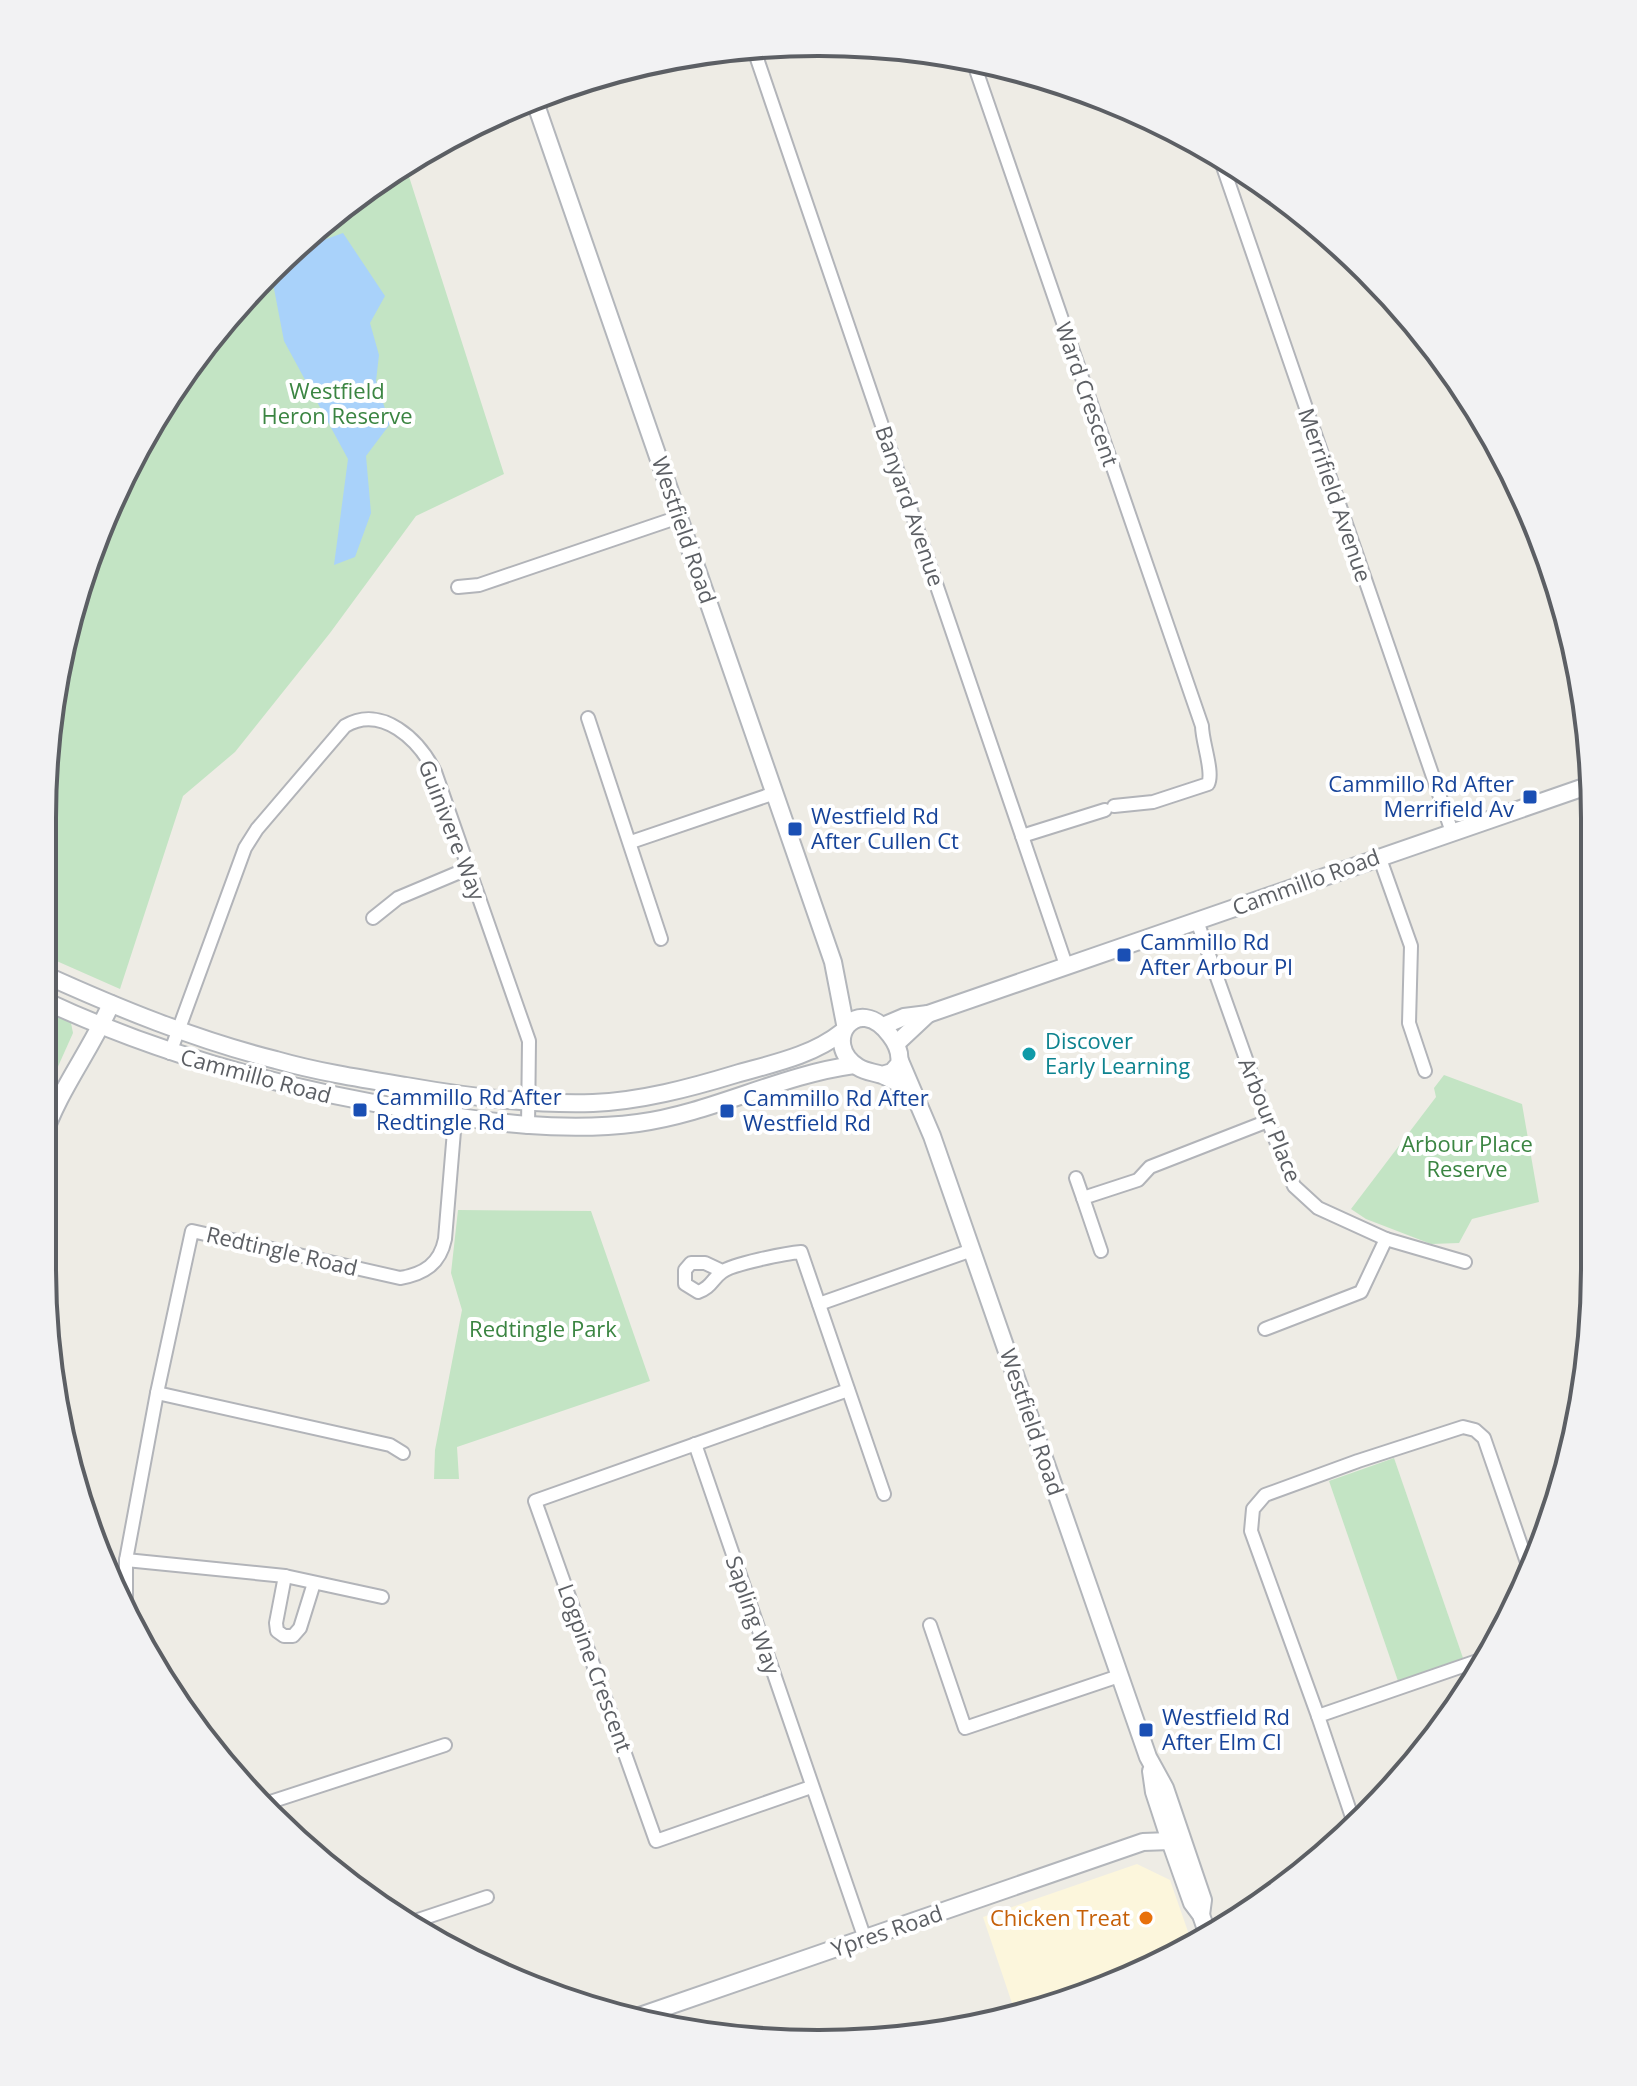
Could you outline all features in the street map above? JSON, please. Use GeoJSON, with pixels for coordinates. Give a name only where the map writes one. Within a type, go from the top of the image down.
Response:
{"type":"FeatureCollection","features":[{"type":"Feature","properties":{"kind":"main road","name":"Westfield Road"},"geometry":{"type":"LineString","coordinates":[[538,110],[833,962],[863,1018]]}},
{"type":"Feature","properties":{"kind":"main road","name":"Cammillo Road"},"geometry":{"type":"LineString","coordinates":[[883,1026],[904,1017],[928,1014],[1580,788]]}},
{"type":"Feature","properties":{"kind":"main road","name":"Westfield Road"},"geometry":{"type":"LineString","coordinates":[[833,962],[843,1028]]}},
{"type":"Feature","properties":{"kind":"main road","name":"Cammillo Road"},"geometry":{"type":"LineString","coordinates":[[56,980],[178,1029],[278,1061],[457,1095],[529,1103],[596,1103],[697,1086],[816,1049],[843,1028]]}},
{"type":"Feature","properties":{"kind":"main road"},"geometry":{"type":"LineString","coordinates":[[56,1109],[75,1066],[91,1046],[95,1024],[105,1002]]}},
{"type":"Feature","properties":{"kind":"main road","name":"Cammillo Road"},"geometry":{"type":"LineString","coordinates":[[56,1006],[170,1053],[327,1096],[528,1127],[639,1123],[734,1100],[825,1069],[854,1065]]}},
{"type":"Feature","properties":{"kind":"main road","name":"Cammillo Road"},"geometry":{"type":"LineString","coordinates":[[897,1043],[928,1014]]}},
{"type":"Feature","properties":{"kind":"main road"},"geometry":{"type":"LineString","coordinates":[[882,1075],[894,1071],[900,1061],[897,1043],[883,1026],[854,1018],[843,1028],[845,1050],[854,1065],[910,1088]]}},
{"type":"Feature","properties":{"kind":"main road","name":"Westfield Road"},"geometry":{"type":"LineString","coordinates":[[900,1061],[932,1136],[1148,1757],[1165,1788],[1173,1831],[1203,1900],[1201,1915],[1205,1925]]}},
{"type":"Feature","properties":{"kind":"main road","name":"Ypres Road"},"geometry":{"type":"LineString","coordinates":[[654,2011],[1173,1831]]}},
{"type":"Feature","properties":{"kind":"street","name":"Banyard Avenue"},"geometry":{"type":"LineString","coordinates":[[757,59],[1066,965]]}},
{"type":"Feature","properties":{"kind":"street","name":"Ward Crescent"},"geometry":{"type":"LineString","coordinates":[[977,73],[1202,726],[1203,748],[1211,774],[1208,784],[1153,802],[1109,808],[1022,836]]}},
{"type":"Feature","properties":{"kind":"street","name":"Merrifield Avenue"},"geometry":{"type":"LineString","coordinates":[[1226,175],[1452,832]]}},
{"type":"Feature","properties":{"kind":"street"},"geometry":{"type":"LineString","coordinates":[[458,587],[479,585],[679,517]]}},
{"type":"Feature","properties":{"kind":"street","name":"Guinivere Way"},"geometry":{"type":"LineString","coordinates":[[170,1053],[250,839],[345,726],[372,717],[387,722],[423,752],[435,772],[529,1041],[528,1127]]}},
{"type":"Feature","properties":{"kind":"street"},"geometry":{"type":"LineString","coordinates":[[588,718],[661,939]]}},
{"type":"Feature","properties":{"kind":"street"},"geometry":{"type":"LineString","coordinates":[[631,842],[775,793]]}},
{"type":"Feature","properties":{"kind":"street"},"geometry":{"type":"LineString","coordinates":[[1379,856],[1411,946],[1409,1023],[1425,1071]]}},
{"type":"Feature","properties":{"kind":"street"},"geometry":{"type":"LineString","coordinates":[[373,918],[398,898],[467,869]]}},
{"type":"Feature","properties":{"kind":"street","name":"Arbour Place"},"geometry":{"type":"LineString","coordinates":[[1197,921],[1294,1186],[1318,1208],[1386,1239],[1465,1262]]}},
{"type":"Feature","properties":{"kind":"street","name":"Redtingle Road"},"geometry":{"type":"LineString","coordinates":[[126,1585],[126,1560],[157,1393],[192,1231],[400,1278],[420,1275],[433,1264],[444,1246],[457,1095]]}},
{"type":"Feature","properties":{"kind":"street"},"geometry":{"type":"LineString","coordinates":[[1083,1198],[1138,1180],[1150,1167],[1268,1121]]}},
{"type":"Feature","properties":{"kind":"street"},"geometry":{"type":"LineString","coordinates":[[1076,1178],[1101,1251]]}},
{"type":"Feature","properties":{"kind":"street"},"geometry":{"type":"LineString","coordinates":[[1265,1329],[1361,1292],[1386,1239]]}},
{"type":"Feature","properties":{"kind":"street"},"geometry":{"type":"LineString","coordinates":[[819,1304],[972,1250]]}},
{"type":"Feature","properties":{"kind":"street"},"geometry":{"type":"LineString","coordinates":[[722,1271],[801,1252],[884,1494]]}},
{"type":"Feature","properties":{"kind":"street"},"geometry":{"type":"LineString","coordinates":[[695,1444],[848,1390]]}},
{"type":"Feature","properties":{"kind":"street"},"geometry":{"type":"LineString","coordinates":[[157,1393],[390,1445],[403,1453]]}},
{"type":"Feature","properties":{"kind":"street"},"geometry":{"type":"LineString","coordinates":[[1351,1814],[1251,1531],[1253,1509],[1265,1495],[1463,1427],[1475,1430],[1484,1438],[1524,1555]]}},
{"type":"Feature","properties":{"kind":"street","name":"Logpine Crescent"},"geometry":{"type":"LineString","coordinates":[[695,1444],[535,1501],[656,1841],[811,1787]]}},
{"type":"Feature","properties":{"kind":"street","name":"Sapling Way"},"geometry":{"type":"LineString","coordinates":[[695,1444],[865,1939]]}},
{"type":"Feature","properties":{"kind":"street"},"geometry":{"type":"LineString","coordinates":[[126,1560],[285,1576],[382,1597]]}},
{"type":"Feature","properties":{"kind":"street"},"geometry":{"type":"LineString","coordinates":[[285,1576],[276,1623],[277,1631],[284,1636],[293,1636],[300,1628],[314,1583]]}},
{"type":"Feature","properties":{"kind":"street"},"geometry":{"type":"LineString","coordinates":[[930,1625],[965,1728],[1119,1676]]}},
{"type":"Feature","properties":{"kind":"street"},"geometry":{"type":"LineString","coordinates":[[1318,1716],[1470,1664]]}},
{"type":"Feature","properties":{"kind":"street"},"geometry":{"type":"LineString","coordinates":[[273,1801],[445,1745]]}},
{"type":"Feature","properties":{"kind":"street"},"geometry":{"type":"LineString","coordinates":[[422,1919],[487,1897]]}},
{"type":"Feature","properties":{"kind":"shaded area"},"geometry":{"type":"Polygon","coordinates":[[[1137,1864],[1170,1880],[1189,1934],[1110,1972],[1013,2005],[983,1917],[1137,1864]]]}},
{"type":"Feature","properties":{"kind":"green space","name":"Westfield Heron Reserve"},"geometry":{"type":"Polygon","coordinates":[[[409,176],[504,474],[416,516],[330,633],[235,752],[183,796],[120,989],[56,961],[56,818],[63,719],[82,621],[96,573],[114,527],[158,437],[214,354],[279,279],[316,245],[409,176]]]}},
{"type":"Feature","properties":{"kind":"green space"},"geometry":{"type":"Polygon","coordinates":[[[56,1016],[71,1023],[73,1033],[56,1071],[56,1016]]]}},
{"type":"Feature","properties":{"kind":"green space","name":"Arbour Place Reserve"},"geometry":{"type":"Polygon","coordinates":[[[1444,1075],[1522,1104],[1539,1202],[1472,1219],[1459,1243],[1431,1244],[1366,1219],[1351,1209],[1436,1097],[1434,1088],[1444,1075]]]}},
{"type":"Feature","properties":{"kind":"green space","name":"Redtingle Park"},"geometry":{"type":"Polygon","coordinates":[[[458,1210],[591,1211],[650,1381],[457,1447],[459,1479],[434,1479],[435,1450],[462,1310],[451,1273],[458,1210]]]}},
{"type":"Feature","properties":{"kind":"green space"},"geometry":{"type":"Polygon","coordinates":[[[1394,1458],[1463,1658],[1398,1681],[1329,1481],[1394,1458]]]}},
{"type":"Feature","properties":{"kind":"water"},"geometry":{"type":"Polygon","coordinates":[[[343,233],[385,296],[370,323],[379,355],[376,381],[390,424],[366,456],[371,513],[355,557],[334,565],[348,459],[284,341],[273,285],[321,241],[343,233]]]}},
{"type":"Feature","properties":{"kind":"place","name":"Cammillo Rd After Merrifield Av"},"geometry":{"type":"Point","coordinates":[1530,797]}},
{"type":"Feature","properties":{"kind":"place","name":"Westfield Rd After Cullen Ct"},"geometry":{"type":"Point","coordinates":[795,829]}},
{"type":"Feature","properties":{"kind":"place","name":"Cammillo Rd After Arbour Pl"},"geometry":{"type":"Point","coordinates":[1124,955]}},
{"type":"Feature","properties":{"kind":"place","name":"Discover Early Learning"},"geometry":{"type":"Point","coordinates":[1029,1054]}},
{"type":"Feature","properties":{"kind":"place","name":"Cammillo Rd After Redtingle Rd"},"geometry":{"type":"Point","coordinates":[360,1110]}},
{"type":"Feature","properties":{"kind":"place","name":"Cammillo Rd After Westfield Rd"},"geometry":{"type":"Point","coordinates":[727,1111]}},
{"type":"Feature","properties":{"kind":"place","name":"Westfield Rd After Elm Cl"},"geometry":{"type":"Point","coordinates":[1146,1730]}},
{"type":"Feature","properties":{"kind":"place","name":"Chicken Treat"},"geometry":{"type":"Point","coordinates":[1146,1918]}}]}
